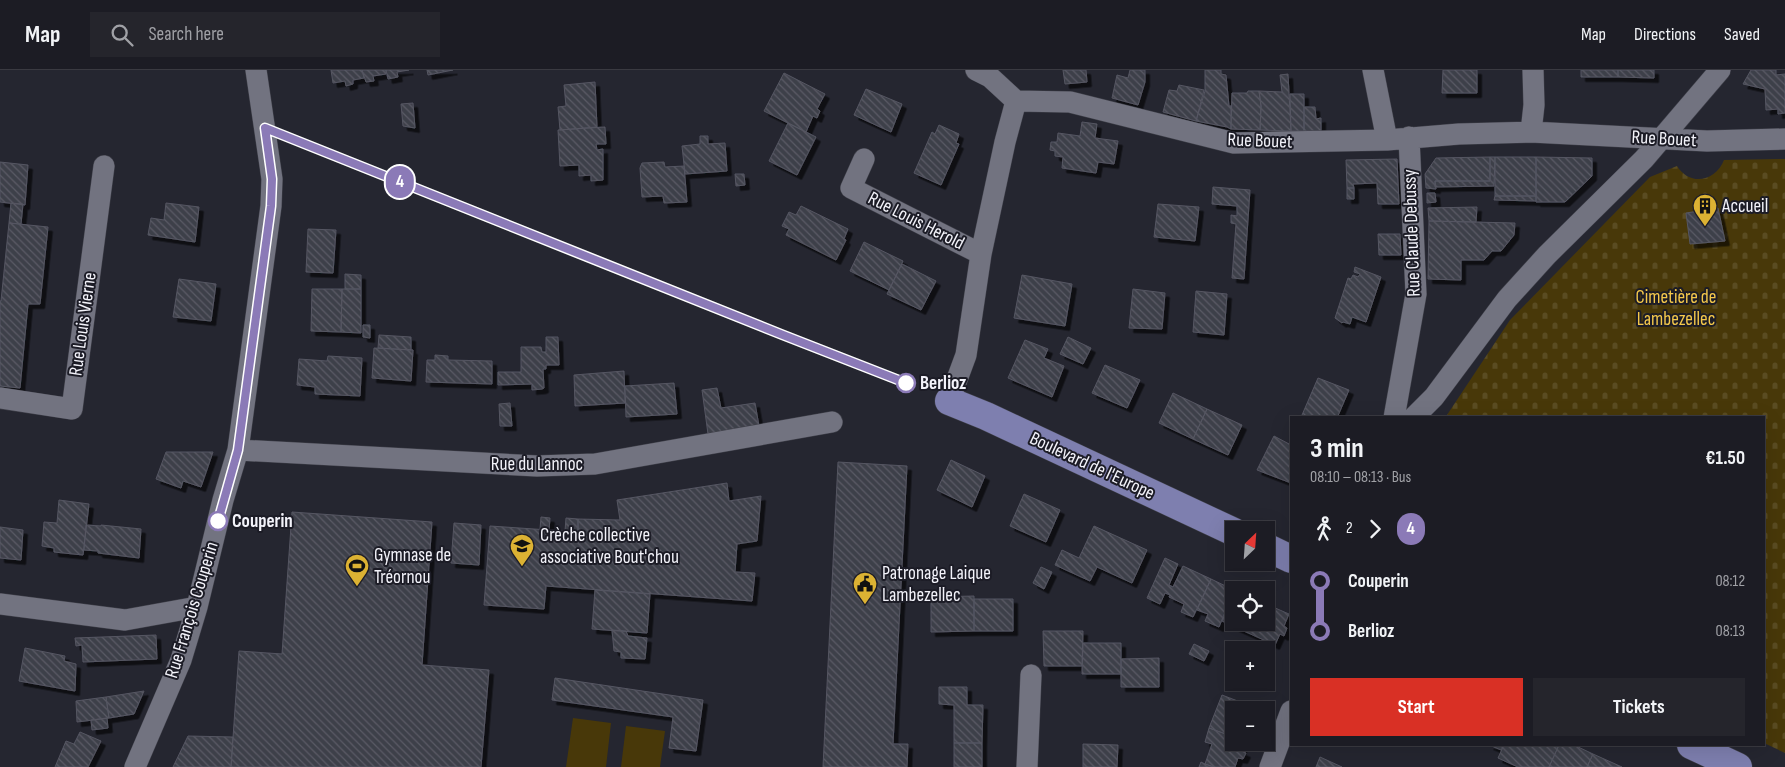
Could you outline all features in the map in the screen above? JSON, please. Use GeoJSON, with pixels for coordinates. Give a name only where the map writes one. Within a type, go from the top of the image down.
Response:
{"type":"FeatureCollection","features":[{"type":"Feature","properties":{"kind":"main road","name":"Boulevard de l'Europe"},"geometry":{"type":"LineString","coordinates":[[949,401],[986,416],[1225,528]]}},
{"type":"Feature","properties":{"kind":"main road"},"geometry":{"type":"LineString","coordinates":[[1275,551],[1290,559]]}},
{"type":"Feature","properties":{"kind":"main road"},"geometry":{"type":"LineString","coordinates":[[1693,746],[1738,767]]}},
{"type":"Feature","properties":{"kind":"street","name":"Rue François Couperin"},"geometry":{"type":"LineString","coordinates":[[135,767],[181,660],[197,608],[238,450],[271,206],[272,179],[256,70]]}},
{"type":"Feature","properties":{"kind":"street"},"geometry":{"type":"LineString","coordinates":[[949,401],[966,355],[981,254],[1016,101],[990,77],[976,70]]}},
{"type":"Feature","properties":{"kind":"street"},"geometry":{"type":"LineString","coordinates":[[1373,70],[1387,140]]}},
{"type":"Feature","properties":{"kind":"street"},"geometry":{"type":"LineString","coordinates":[[1531,132],[1534,105],[1533,70]]}},
{"type":"Feature","properties":{"kind":"street"},"geometry":{"type":"LineString","coordinates":[[1414,416],[1434,397],[1506,298],[1663,139],[1720,70]]}},
{"type":"Feature","properties":{"kind":"street","name":"Rue Bouet"},"geometry":{"type":"LineString","coordinates":[[1016,101],[1070,102],[1234,143],[1387,140],[1409,137],[1531,132],[1707,141],[1785,139]]}},
{"type":"Feature","properties":{"kind":"street","name":"Rue Claude Debussy"},"geometry":{"type":"LineString","coordinates":[[1394,416],[1416,294],[1409,137]]}},
{"type":"Feature","properties":{"kind":"street","name":"Rue Louis Herold"},"geometry":{"type":"LineString","coordinates":[[864,159],[851,188],[981,254]]}},
{"type":"Feature","properties":{"kind":"street","name":"Rue Louis Vierne"},"geometry":{"type":"LineString","coordinates":[[0,398],[72,409],[104,166]]}},
{"type":"Feature","properties":{"kind":"street","name":"Rue du Lannoc"},"geometry":{"type":"LineString","coordinates":[[238,450],[537,466],[595,464],[832,422]]}},
{"type":"Feature","properties":{"kind":"street"},"geometry":{"type":"LineString","coordinates":[[0,604],[125,620],[197,608]]}},
{"type":"Feature","properties":{"kind":"street"},"geometry":{"type":"LineString","coordinates":[[1027,767],[1030,675]]}},
{"type":"Feature","properties":{"kind":"street"},"geometry":{"type":"LineString","coordinates":[[1270,767],[1290,714]]}},
{"type":"Feature","properties":{"kind":"green space","name":"Cimetière de Lambezellec"},"geometry":{"type":"Polygon","coordinates":[[[1785,159],[1785,753],[1765,743],[1765,416],[1446,416],[1510,320],[1650,177],[1677,166],[1682,173],[1689,177],[1702,179],[1715,173],[1724,160],[1785,159]]]}},
{"type":"Feature","properties":{"kind":"green space"},"geometry":{"type":"Polygon","coordinates":[[[573,718],[611,723],[606,767],[566,767],[573,718]]]}},
{"type":"Feature","properties":{"kind":"green space"},"geometry":{"type":"Polygon","coordinates":[[[626,726],[665,731],[660,767],[621,767],[626,726]]]}},
{"type":"Feature","properties":{"kind":"building"},"geometry":{"type":"Polygon","coordinates":[[[331,70],[362,70],[364,78],[353,80],[353,84],[346,86],[345,81],[333,83],[331,70]]]}},
{"type":"Feature","properties":{"kind":"building"},"geometry":{"type":"Polygon","coordinates":[[[362,70],[386,70],[386,74],[373,76],[374,81],[366,82],[362,70]]]}},
{"type":"Feature","properties":{"kind":"building"},"geometry":{"type":"Polygon","coordinates":[[[386,70],[409,70],[397,72],[398,77],[388,79],[386,70]]]}},
{"type":"Feature","properties":{"kind":"building"},"geometry":{"type":"Polygon","coordinates":[[[427,70],[453,70],[428,75],[427,70]]]}},
{"type":"Feature","properties":{"kind":"building"},"geometry":{"type":"Polygon","coordinates":[[[1063,70],[1086,70],[1087,82],[1065,84],[1063,70]]]}},
{"type":"Feature","properties":{"kind":"building"},"geometry":{"type":"Polygon","coordinates":[[[1130,70],[1145,70],[1145,82],[1138,105],[1112,98],[1117,75],[1128,78],[1130,70]]]}},
{"type":"Feature","properties":{"kind":"building"},"geometry":{"type":"Polygon","coordinates":[[[1205,70],[1221,70],[1221,74],[1226,75],[1229,106],[1231,106],[1231,129],[1196,121],[1205,91],[1205,70]]]}},
{"type":"Feature","properties":{"kind":"building"},"geometry":{"type":"Polygon","coordinates":[[[1443,70],[1477,70],[1477,93],[1442,93],[1443,70]]]}},
{"type":"Feature","properties":{"kind":"building"},"geometry":{"type":"Polygon","coordinates":[[[1581,70],[1618,70],[1618,77],[1581,77],[1581,70]]]}},
{"type":"Feature","properties":{"kind":"building"},"geometry":{"type":"Polygon","coordinates":[[[1618,70],[1654,70],[1654,78],[1618,77],[1618,70]]]}},
{"type":"Feature","properties":{"kind":"building"},"geometry":{"type":"Polygon","coordinates":[[[1751,70],[1776,70],[1776,75],[1785,74],[1785,113],[1778,114],[1778,109],[1766,110],[1765,89],[1743,84],[1751,70]]]}},
{"type":"Feature","properties":{"kind":"building"},"geometry":{"type":"Polygon","coordinates":[[[784,73],[825,94],[817,109],[820,111],[817,118],[813,116],[806,132],[764,111],[784,73]]]}},
{"type":"Feature","properties":{"kind":"building"},"geometry":{"type":"Polygon","coordinates":[[[1288,74],[1291,131],[1260,130],[1261,106],[1259,91],[1282,92],[1280,75],[1288,74]]]}},
{"type":"Feature","properties":{"kind":"building"},"geometry":{"type":"Polygon","coordinates":[[[595,82],[597,127],[560,130],[558,107],[566,106],[564,85],[595,82]]]}},
{"type":"Feature","properties":{"kind":"building"},"geometry":{"type":"Polygon","coordinates":[[[1179,85],[1204,90],[1196,121],[1163,112],[1169,90],[1177,91],[1179,85]]]}},
{"type":"Feature","properties":{"kind":"building"},"geometry":{"type":"Polygon","coordinates":[[[866,89],[902,104],[891,132],[854,115],[866,89]]]}},
{"type":"Feature","properties":{"kind":"building"},"geometry":{"type":"Polygon","coordinates":[[[1248,91],[1259,91],[1261,106],[1260,130],[1231,129],[1232,93],[1247,93],[1248,91]]]}},
{"type":"Feature","properties":{"kind":"building"},"geometry":{"type":"Polygon","coordinates":[[[1290,94],[1304,94],[1304,131],[1291,131],[1290,94]]]}},
{"type":"Feature","properties":{"kind":"building"},"geometry":{"type":"Polygon","coordinates":[[[413,103],[415,128],[403,126],[401,104],[413,103]]]}},
{"type":"Feature","properties":{"kind":"building"},"geometry":{"type":"Polygon","coordinates":[[[1304,107],[1315,107],[1316,119],[1321,118],[1321,131],[1304,131],[1304,107]]]}},
{"type":"Feature","properties":{"kind":"building"},"geometry":{"type":"Polygon","coordinates":[[[1082,122],[1097,124],[1095,138],[1118,141],[1114,164],[1098,162],[1096,173],[1062,168],[1063,157],[1055,156],[1055,151],[1050,150],[1051,142],[1057,142],[1058,133],[1080,136],[1082,122]]]}},
{"type":"Feature","properties":{"kind":"building"},"geometry":{"type":"Polygon","coordinates":[[[788,123],[816,137],[797,175],[769,161],[788,123]]]}},
{"type":"Feature","properties":{"kind":"building"},"geometry":{"type":"Polygon","coordinates":[[[939,125],[959,134],[956,143],[959,144],[941,185],[914,173],[932,132],[935,134],[939,125]]]}},
{"type":"Feature","properties":{"kind":"building"},"geometry":{"type":"Polygon","coordinates":[[[605,127],[606,144],[596,144],[597,150],[603,149],[603,180],[591,181],[591,175],[579,176],[579,165],[560,166],[558,130],[605,127]]]}},
{"type":"Feature","properties":{"kind":"building"},"geometry":{"type":"Polygon","coordinates":[[[700,136],[708,136],[708,144],[725,143],[727,171],[685,174],[682,146],[700,144],[700,136]]]}},
{"type":"Feature","properties":{"kind":"building"},"geometry":{"type":"Polygon","coordinates":[[[1490,157],[1490,181],[1435,181],[1436,189],[1426,188],[1425,174],[1436,158],[1490,157]]]}},
{"type":"Feature","properties":{"kind":"building"},"geometry":{"type":"Polygon","coordinates":[[[1490,157],[1495,157],[1494,186],[1435,187],[1435,181],[1490,181],[1490,157]]]}},
{"type":"Feature","properties":{"kind":"building"},"geometry":{"type":"Polygon","coordinates":[[[1495,157],[1536,157],[1536,196],[1495,196],[1495,157]]]}},
{"type":"Feature","properties":{"kind":"building"},"geometry":{"type":"Polygon","coordinates":[[[1536,157],[1592,158],[1592,176],[1565,202],[1536,202],[1536,157]]]}},
{"type":"Feature","properties":{"kind":"building"},"geometry":{"type":"Polygon","coordinates":[[[1397,159],[1399,204],[1378,204],[1377,183],[1353,184],[1354,188],[1347,188],[1346,160],[1397,159]]]}},
{"type":"Feature","properties":{"kind":"building"},"geometry":{"type":"Polygon","coordinates":[[[0,162],[28,165],[25,205],[0,202],[0,162]]]}},
{"type":"Feature","properties":{"kind":"building"},"geometry":{"type":"Polygon","coordinates":[[[664,162],[665,167],[684,166],[687,202],[664,203],[663,196],[642,197],[640,168],[642,163],[664,162]]]}},
{"type":"Feature","properties":{"kind":"building"},"geometry":{"type":"Polygon","coordinates":[[[735,174],[744,174],[745,185],[736,186],[735,174]]]}},
{"type":"Feature","properties":{"kind":"building"},"geometry":{"type":"Polygon","coordinates":[[[1213,187],[1250,190],[1244,279],[1232,278],[1236,224],[1231,223],[1231,215],[1237,216],[1237,206],[1212,204],[1213,187]]]}},
{"type":"Feature","properties":{"kind":"building"},"geometry":{"type":"Polygon","coordinates":[[[1347,188],[1354,188],[1354,199],[1347,199],[1347,188]]]}},
{"type":"Feature","properties":{"kind":"building"},"geometry":{"type":"Polygon","coordinates":[[[1427,193],[1435,193],[1436,202],[1427,203],[1427,193]]]}},
{"type":"Feature","properties":{"kind":"building"},"geometry":{"type":"Polygon","coordinates":[[[1495,196],[1536,196],[1536,201],[1494,200],[1495,196]]]}},
{"type":"Feature","properties":{"kind":"building"},"geometry":{"type":"Polygon","coordinates":[[[11,203],[23,204],[21,224],[9,223],[11,203]]]}},
{"type":"Feature","properties":{"kind":"building"},"geometry":{"type":"Polygon","coordinates":[[[166,203],[199,207],[195,242],[148,235],[151,218],[164,220],[166,203]]]}},
{"type":"Feature","properties":{"kind":"building"},"geometry":{"type":"Polygon","coordinates":[[[1158,204],[1199,207],[1195,241],[1154,237],[1158,204]]]}},
{"type":"Feature","properties":{"kind":"building"},"geometry":{"type":"Polygon","coordinates":[[[801,206],[848,229],[844,239],[846,240],[836,260],[786,235],[789,229],[782,226],[789,212],[796,215],[801,206]]]}},
{"type":"Feature","properties":{"kind":"building"},"geometry":{"type":"Polygon","coordinates":[[[1477,207],[1476,222],[1429,221],[1428,208],[1477,207]]]}},
{"type":"Feature","properties":{"kind":"building","name":"Accueil"},"geometry":{"type":"Polygon","coordinates":[[[1718,208],[1725,241],[1690,244],[1686,213],[1718,208]]]}},
{"type":"Feature","properties":{"kind":"building"},"geometry":{"type":"Polygon","coordinates":[[[1429,221],[1515,223],[1514,235],[1501,251],[1492,251],[1484,260],[1461,260],[1461,280],[1428,279],[1429,221]]]}},
{"type":"Feature","properties":{"kind":"building"},"geometry":{"type":"Polygon","coordinates":[[[9,223],[48,227],[40,304],[28,304],[20,388],[0,386],[0,301],[9,223]]]}},
{"type":"Feature","properties":{"kind":"building"},"geometry":{"type":"Polygon","coordinates":[[[308,229],[336,230],[333,273],[306,272],[308,229]]]}},
{"type":"Feature","properties":{"kind":"building"},"geometry":{"type":"Polygon","coordinates":[[[1378,234],[1400,234],[1401,255],[1379,255],[1378,234]]]}},
{"type":"Feature","properties":{"kind":"building"},"geometry":{"type":"Polygon","coordinates":[[[864,242],[903,261],[889,290],[850,271],[864,242]]]}},
{"type":"Feature","properties":{"kind":"building"},"geometry":{"type":"Polygon","coordinates":[[[902,264],[936,281],[921,310],[887,294],[902,264]]]}},
{"type":"Feature","properties":{"kind":"building"},"geometry":{"type":"Polygon","coordinates":[[[1355,267],[1381,277],[1366,322],[1352,317],[1350,324],[1342,323],[1335,318],[1348,278],[1351,279],[1353,275],[1358,277],[1360,274],[1354,272],[1355,267]]]}},
{"type":"Feature","properties":{"kind":"building"},"geometry":{"type":"Polygon","coordinates":[[[345,274],[361,275],[361,289],[345,289],[345,274]]]}},
{"type":"Feature","properties":{"kind":"building"},"geometry":{"type":"Polygon","coordinates":[[[1022,275],[1072,284],[1065,326],[1014,318],[1022,275]]]}},
{"type":"Feature","properties":{"kind":"building"},"geometry":{"type":"Polygon","coordinates":[[[179,279],[216,284],[211,321],[173,317],[179,279]]]}},
{"type":"Feature","properties":{"kind":"building"},"geometry":{"type":"Polygon","coordinates":[[[312,289],[342,289],[341,332],[311,331],[312,289]]]}},
{"type":"Feature","properties":{"kind":"building"},"geometry":{"type":"Polygon","coordinates":[[[342,289],[361,289],[361,333],[341,332],[342,289]]]}},
{"type":"Feature","properties":{"kind":"building"},"geometry":{"type":"Polygon","coordinates":[[[1133,289],[1165,293],[1162,329],[1129,328],[1133,289]]]}},
{"type":"Feature","properties":{"kind":"building"},"geometry":{"type":"Polygon","coordinates":[[[1196,291],[1227,294],[1224,335],[1193,332],[1196,291]]]}},
{"type":"Feature","properties":{"kind":"building"},"geometry":{"type":"Polygon","coordinates":[[[363,325],[370,325],[370,338],[363,337],[363,325]]]}},
{"type":"Feature","properties":{"kind":"building"},"geometry":{"type":"Polygon","coordinates":[[[379,335],[411,337],[411,350],[378,348],[379,335]]]}},
{"type":"Feature","properties":{"kind":"building"},"geometry":{"type":"Polygon","coordinates":[[[546,337],[558,337],[559,365],[546,365],[546,369],[543,369],[544,388],[532,390],[532,384],[498,385],[498,372],[521,372],[521,347],[541,347],[542,352],[546,352],[546,337]]]}},
{"type":"Feature","properties":{"kind":"building"},"geometry":{"type":"Polygon","coordinates":[[[1068,337],[1091,348],[1083,364],[1060,354],[1068,337]]]}},
{"type":"Feature","properties":{"kind":"building"},"geometry":{"type":"Polygon","coordinates":[[[1025,340],[1048,349],[1044,358],[1064,366],[1052,397],[1008,378],[1025,340]]]}},
{"type":"Feature","properties":{"kind":"building"},"geometry":{"type":"Polygon","coordinates":[[[374,348],[413,350],[411,381],[372,378],[374,348]]]}},
{"type":"Feature","properties":{"kind":"building"},"geometry":{"type":"Polygon","coordinates":[[[435,355],[448,356],[448,360],[492,361],[492,384],[426,382],[427,360],[435,360],[435,355]]]}},
{"type":"Feature","properties":{"kind":"building"},"geometry":{"type":"Polygon","coordinates":[[[328,356],[362,358],[360,396],[315,394],[315,387],[297,385],[299,359],[327,361],[328,356]]]}},
{"type":"Feature","properties":{"kind":"building"},"geometry":{"type":"Polygon","coordinates":[[[1105,365],[1140,380],[1127,408],[1092,393],[1105,365]]]}},
{"type":"Feature","properties":{"kind":"building"},"geometry":{"type":"Polygon","coordinates":[[[624,371],[625,403],[575,406],[574,375],[624,371]]]}},
{"type":"Feature","properties":{"kind":"building"},"geometry":{"type":"Polygon","coordinates":[[[1318,378],[1349,390],[1338,416],[1302,415],[1318,378]]]}},
{"type":"Feature","properties":{"kind":"building"},"geometry":{"type":"Polygon","coordinates":[[[674,383],[677,414],[626,417],[625,386],[674,383]]]}},
{"type":"Feature","properties":{"kind":"building"},"geometry":{"type":"Polygon","coordinates":[[[717,388],[721,408],[755,403],[759,426],[708,434],[702,390],[717,388]]]}},
{"type":"Feature","properties":{"kind":"building"},"geometry":{"type":"Polygon","coordinates":[[[1173,393],[1207,409],[1193,439],[1159,423],[1173,393]]]}},
{"type":"Feature","properties":{"kind":"building"},"geometry":{"type":"Polygon","coordinates":[[[510,403],[512,426],[500,426],[499,404],[510,403]]]}},
{"type":"Feature","properties":{"kind":"building"},"geometry":{"type":"Polygon","coordinates":[[[1207,409],[1242,425],[1228,455],[1193,439],[1207,409]]]}},
{"type":"Feature","properties":{"kind":"building"},"geometry":{"type":"Polygon","coordinates":[[[1274,436],[1290,444],[1290,483],[1257,470],[1274,436]]]}},
{"type":"Feature","properties":{"kind":"building"},"geometry":{"type":"Polygon","coordinates":[[[166,452],[213,452],[201,487],[183,481],[181,488],[156,479],[166,452]]]}},
{"type":"Feature","properties":{"kind":"building"},"geometry":{"type":"Polygon","coordinates":[[[951,460],[985,476],[972,507],[937,490],[951,460]]]}},
{"type":"Feature","properties":{"kind":"building","name":"Patronage Laique Lambezellec"},"geometry":{"type":"Polygon","coordinates":[[[838,462],[907,466],[893,744],[908,744],[907,767],[823,767],[838,462]]]}},
{"type":"Feature","properties":{"kind":"building"},"geometry":{"type":"Polygon","coordinates":[[[727,483],[729,501],[761,496],[757,541],[737,544],[735,572],[755,573],[752,601],[546,586],[544,609],[484,605],[490,526],[578,532],[578,519],[620,520],[617,500],[727,483]]]}},
{"type":"Feature","properties":{"kind":"building"},"geometry":{"type":"Polygon","coordinates":[[[1024,494],[1060,510],[1046,542],[1010,526],[1024,494]]]}},
{"type":"Feature","properties":{"kind":"building"},"geometry":{"type":"Polygon","coordinates":[[[59,500],[89,504],[83,555],[54,552],[54,548],[42,546],[44,522],[57,523],[59,500]]]}},
{"type":"Feature","properties":{"kind":"building","name":"Gymnase de Tréornou"},"geometry":{"type":"Polygon","coordinates":[[[292,512],[432,522],[422,665],[489,670],[481,767],[231,767],[239,651],[282,654],[292,512]]]}},
{"type":"Feature","properties":{"kind":"building"},"geometry":{"type":"Polygon","coordinates":[[[541,517],[550,518],[549,530],[540,529],[541,517]]]}},
{"type":"Feature","properties":{"kind":"building"},"geometry":{"type":"Polygon","coordinates":[[[566,518],[578,519],[578,532],[565,531],[566,518]]]}},
{"type":"Feature","properties":{"kind":"building"},"geometry":{"type":"Polygon","coordinates":[[[454,523],[481,525],[479,565],[451,563],[454,523]]]}},
{"type":"Feature","properties":{"kind":"building"},"geometry":{"type":"Polygon","coordinates":[[[86,525],[141,529],[139,558],[84,550],[86,525]]]}},
{"type":"Feature","properties":{"kind":"building"},"geometry":{"type":"Polygon","coordinates":[[[1094,526],[1147,550],[1132,583],[1097,567],[1090,581],[1055,565],[1062,550],[1079,558],[1094,526]]]}},
{"type":"Feature","properties":{"kind":"building"},"geometry":{"type":"Polygon","coordinates":[[[0,527],[23,530],[21,560],[0,558],[0,527]]]}},
{"type":"Feature","properties":{"kind":"building"},"geometry":{"type":"Polygon","coordinates":[[[1165,558],[1178,564],[1169,585],[1173,587],[1183,566],[1211,579],[1193,617],[1181,612],[1184,604],[1169,597],[1170,595],[1165,593],[1160,604],[1147,598],[1165,558]]]}},
{"type":"Feature","properties":{"kind":"building"},"geometry":{"type":"Polygon","coordinates":[[[1041,567],[1052,572],[1044,589],[1033,583],[1041,567]]]}},
{"type":"Feature","properties":{"kind":"building"},"geometry":{"type":"Polygon","coordinates":[[[1211,579],[1225,586],[1225,612],[1219,627],[1205,621],[1208,614],[1197,610],[1211,579]]]}},
{"type":"Feature","properties":{"kind":"building"},"geometry":{"type":"Polygon","coordinates":[[[595,590],[650,594],[647,633],[592,629],[595,590]]]}},
{"type":"Feature","properties":{"kind":"building"},"geometry":{"type":"Polygon","coordinates":[[[974,596],[974,631],[931,632],[931,597],[974,596]]]}},
{"type":"Feature","properties":{"kind":"building"},"geometry":{"type":"Polygon","coordinates":[[[974,599],[1013,599],[1013,631],[974,631],[974,599]]]}},
{"type":"Feature","properties":{"kind":"building"},"geometry":{"type":"Polygon","coordinates":[[[1275,608],[1289,614],[1284,626],[1287,628],[1284,636],[1280,634],[1275,645],[1275,641],[1266,641],[1246,632],[1275,631],[1275,608]]]}},
{"type":"Feature","properties":{"kind":"building"},"geometry":{"type":"Polygon","coordinates":[[[612,630],[626,631],[628,636],[647,638],[645,659],[621,658],[621,652],[614,651],[612,630]]]}},
{"type":"Feature","properties":{"kind":"building"},"geometry":{"type":"Polygon","coordinates":[[[1043,631],[1083,631],[1082,666],[1044,666],[1043,631]]]}},
{"type":"Feature","properties":{"kind":"building"},"geometry":{"type":"Polygon","coordinates":[[[156,635],[157,659],[83,662],[82,645],[76,646],[75,638],[156,635]]]}},
{"type":"Feature","properties":{"kind":"building"},"geometry":{"type":"Polygon","coordinates":[[[1083,643],[1121,643],[1121,674],[1082,674],[1083,643]]]}},
{"type":"Feature","properties":{"kind":"building"},"geometry":{"type":"Polygon","coordinates":[[[1194,644],[1209,651],[1204,661],[1189,654],[1194,644]]]}},
{"type":"Feature","properties":{"kind":"building"},"geometry":{"type":"Polygon","coordinates":[[[25,648],[65,656],[64,661],[76,664],[75,691],[19,681],[25,648]]]}},
{"type":"Feature","properties":{"kind":"building"},"geometry":{"type":"Polygon","coordinates":[[[1159,658],[1159,687],[1121,687],[1121,659],[1159,658]]]}},
{"type":"Feature","properties":{"kind":"building"},"geometry":{"type":"Polygon","coordinates":[[[555,678],[703,700],[696,751],[669,748],[673,717],[552,700],[555,678]]]}},
{"type":"Feature","properties":{"kind":"building"},"geometry":{"type":"Polygon","coordinates":[[[939,687],[967,687],[967,705],[983,705],[982,743],[954,743],[954,705],[939,704],[939,687]]]}},
{"type":"Feature","properties":{"kind":"building"},"geometry":{"type":"Polygon","coordinates":[[[144,691],[134,714],[109,718],[106,697],[144,691]]]}},
{"type":"Feature","properties":{"kind":"building"},"geometry":{"type":"Polygon","coordinates":[[[1222,695],[1238,701],[1225,701],[1225,734],[1209,728],[1222,695]]]}},
{"type":"Feature","properties":{"kind":"building"},"geometry":{"type":"Polygon","coordinates":[[[106,697],[109,718],[77,722],[76,701],[106,697]]]}},
{"type":"Feature","properties":{"kind":"building"},"geometry":{"type":"Polygon","coordinates":[[[107,718],[108,728],[92,730],[91,720],[107,718]]]}},
{"type":"Feature","properties":{"kind":"building"},"geometry":{"type":"Polygon","coordinates":[[[1209,728],[1225,734],[1225,751],[1241,751],[1246,753],[1243,759],[1238,758],[1235,767],[1214,767],[1205,764],[1212,744],[1205,742],[1209,728]]]}},
{"type":"Feature","properties":{"kind":"building"},"geometry":{"type":"Polygon","coordinates":[[[80,732],[101,741],[88,767],[55,767],[66,741],[74,744],[80,732]]]}},
{"type":"Feature","properties":{"kind":"building"},"geometry":{"type":"Polygon","coordinates":[[[188,736],[233,737],[231,767],[173,767],[188,736]]]}},
{"type":"Feature","properties":{"kind":"building"},"geometry":{"type":"Polygon","coordinates":[[[954,743],[982,743],[982,767],[954,767],[954,743]]]}},
{"type":"Feature","properties":{"kind":"building"},"geometry":{"type":"Polygon","coordinates":[[[1083,744],[1118,745],[1117,767],[1083,767],[1083,744]]]}},
{"type":"Feature","properties":{"kind":"building"},"geometry":{"type":"Polygon","coordinates":[[[1491,746],[1503,746],[1501,750],[1491,746]]]}},
{"type":"Feature","properties":{"kind":"building"},"geometry":{"type":"Polygon","coordinates":[[[1504,746],[1559,746],[1549,767],[1518,767],[1498,758],[1504,746]]]}},
{"type":"Feature","properties":{"kind":"building"},"geometry":{"type":"Polygon","coordinates":[[[1559,746],[1576,746],[1593,754],[1587,767],[1549,767],[1559,746]]]}},
{"type":"Feature","properties":{"kind":"building"},"geometry":{"type":"Polygon","coordinates":[[[1593,754],[1622,767],[1587,767],[1593,754]]]}},
{"type":"Feature","properties":{"kind":"building"},"geometry":{"type":"Polygon","coordinates":[[[1320,757],[1342,767],[1316,767],[1320,757]]]}},
{"type":"Feature","properties":{"kind":"building"},"geometry":{"type":"Polygon","coordinates":[[[1201,762],[1205,764],[1214,767],[1199,767],[1201,762]]]}},
{"type":"Feature","properties":{"kind":"bus line","name":"4"},"geometry":{"type":"LineString","coordinates":[[218,521],[238,450],[271,206],[272,179],[265,128],[906,383]]}},
{"type":"Feature","properties":{"kind":"place","name":"Accueil"},"geometry":{"type":"Point","coordinates":[1705,227]}},
{"type":"Feature","properties":{"kind":"place","name":"Berlioz"},"geometry":{"type":"Point","coordinates":[906,383]}},
{"type":"Feature","properties":{"kind":"place","name":"Couperin"},"geometry":{"type":"Point","coordinates":[218,521]}},
{"type":"Feature","properties":{"kind":"place","name":"Crèche collective associative Bout'chou"},"geometry":{"type":"Point","coordinates":[522,567]}},
{"type":"Feature","properties":{"kind":"place","name":"Gymnase de Tréornou"},"geometry":{"type":"Point","coordinates":[357,587]}},
{"type":"Feature","properties":{"kind":"place","name":"Patronage Laique Lambezellec"},"geometry":{"type":"Point","coordinates":[865,605]}}]}
